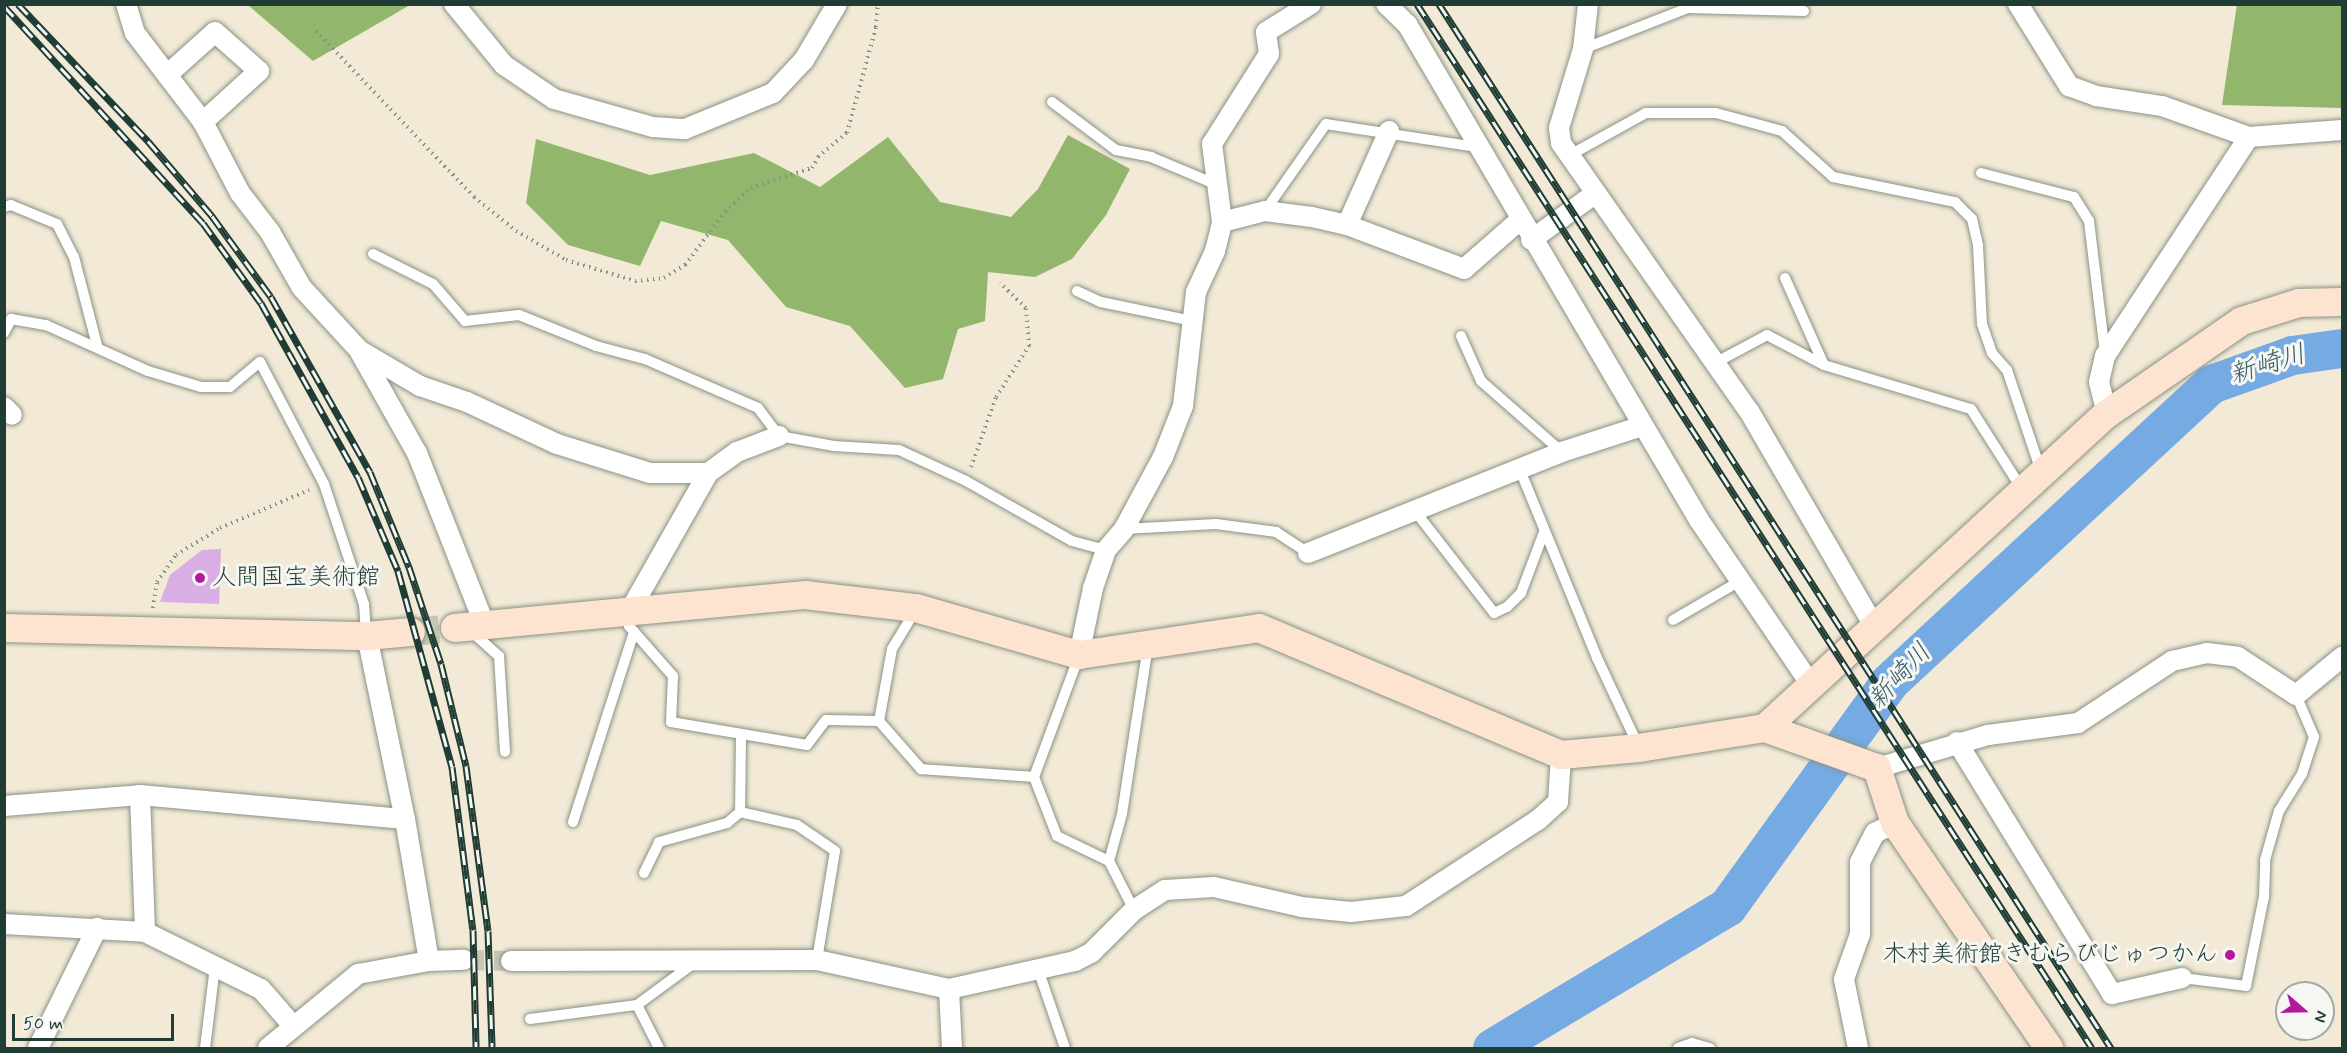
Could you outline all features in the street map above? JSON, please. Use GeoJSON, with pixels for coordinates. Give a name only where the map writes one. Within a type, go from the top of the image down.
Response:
{"type":"FeatureCollection","features":[{"type":"Feature","properties":{"kind":"street"},"geometry":{"type":"LineString","coordinates":[[126,4],[135,33],[203,122],[240,193],[270,232],[302,288],[359,350],[417,453],[469,627],[631,623],[805,595],[916,608],[1079,655],[1259,628],[1561,755],[1640,748],[1765,728],[1870,765],[1957,742],[2078,723],[2172,661],[2207,653],[2238,657],[2296,695],[2343,657]]}},
{"type":"Feature","properties":{"kind":"street"},"geometry":{"type":"LineString","coordinates":[[454,4],[504,65],[554,99],[653,127],[685,129],[773,93],[804,60],[837,4]]}},
{"type":"Feature","properties":{"kind":"street"},"geometry":{"type":"LineString","coordinates":[[1079,655],[1093,588],[1106,550],[1124,529],[1163,457],[1182,406],[1196,292],[1215,251],[1222,222],[1220,186],[1212,144],[1269,54],[1266,32],[1311,4]]}},
{"type":"Feature","properties":{"kind":"street"},"geometry":{"type":"LineString","coordinates":[[1386,4],[1407,24],[1531,240],[1642,426],[1740,581],[1812,686]]}},
{"type":"Feature","properties":{"kind":"street"},"geometry":{"type":"LineString","coordinates":[[1588,4],[1583,49],[1559,128],[1561,143],[1749,411],[1874,626]]}},
{"type":"Feature","properties":{"kind":"street"},"geometry":{"type":"LineString","coordinates":[[2018,4],[2068,86],[2096,96],[2162,106],[2249,137],[2343,130]]}},
{"type":"Feature","properties":{"kind":"street"},"geometry":{"type":"LineString","coordinates":[[167,75],[215,32],[259,70],[203,122]]}},
{"type":"Feature","properties":{"kind":"street"},"geometry":{"type":"LineString","coordinates":[[1347,225],[1389,131]]}},
{"type":"Feature","properties":{"kind":"street"},"geometry":{"type":"LineString","coordinates":[[2107,414],[2099,382],[2105,356],[2138,312],[2249,137]]}},
{"type":"Feature","properties":{"kind":"street"},"geometry":{"type":"LineString","coordinates":[[1531,240],[1596,193]]}},
{"type":"Feature","properties":{"kind":"street"},"geometry":{"type":"LineString","coordinates":[[1222,222],[1264,211],[1347,225],[1464,268],[1520,220]]}},
{"type":"Feature","properties":{"kind":"street"},"geometry":{"type":"LineString","coordinates":[[1765,728],[2031,481],[2107,414],[2242,321],[2299,303],[2343,302]]}},
{"type":"Feature","properties":{"kind":"street"},"geometry":{"type":"LineString","coordinates":[[359,350],[420,386],[467,402],[567,448],[650,473],[708,472]]}},
{"type":"Feature","properties":{"kind":"street"},"geometry":{"type":"LineString","coordinates":[[1308,553],[1562,452],[1642,426]]}},
{"type":"Feature","properties":{"kind":"street"},"geometry":{"type":"LineString","coordinates":[[631,623],[708,472],[737,452],[779,436]]}},
{"type":"Feature","properties":{"kind":"street"},"geometry":{"type":"LineString","coordinates":[[5,627],[366,636],[411,632]]}},
{"type":"Feature","properties":{"kind":"street"},"geometry":{"type":"LineString","coordinates":[[366,636],[405,819],[429,961]]}},
{"type":"Feature","properties":{"kind":"street"},"geometry":{"type":"LineString","coordinates":[[1957,742],[2112,994],[2182,978]]}},
{"type":"Feature","properties":{"kind":"street"},"geometry":{"type":"LineString","coordinates":[[511,962],[817,960],[949,989],[1075,961],[1091,953],[1134,910],[1165,890],[1214,888],[1301,907],[1351,912],[1406,906],[1538,820],[1558,802],[1561,755]]}},
{"type":"Feature","properties":{"kind":"street"},"geometry":{"type":"LineString","coordinates":[[1870,765],[1895,823],[2049,1048]]}},
{"type":"Feature","properties":{"kind":"street"},"geometry":{"type":"LineString","coordinates":[[4,806],[140,795],[405,819]]}},
{"type":"Feature","properties":{"kind":"street"},"geometry":{"type":"LineString","coordinates":[[140,795],[145,932]]}},
{"type":"Feature","properties":{"kind":"street"},"geometry":{"type":"LineString","coordinates":[[1858,1048],[1844,978],[1860,934],[1860,862],[1875,833],[1895,823]]}},
{"type":"Feature","properties":{"kind":"street"},"geometry":{"type":"LineString","coordinates":[[4,924],[145,932],[261,989],[293,1026]]}},
{"type":"Feature","properties":{"kind":"street"},"geometry":{"type":"LineString","coordinates":[[38,1048],[97,928]]}},
{"type":"Feature","properties":{"kind":"street"},"geometry":{"type":"LineString","coordinates":[[273,1047],[293,1026],[358,974],[429,961],[464,960]]}},
{"type":"Feature","properties":{"kind":"street"},"geometry":{"type":"LineString","coordinates":[[949,989],[952,1048]]}},
{"type":"Feature","properties":{"kind":"lane"},"geometry":{"type":"LineString","coordinates":[[1583,49],[1688,8],[1804,11]]}},
{"type":"Feature","properties":{"kind":"lane"},"geometry":{"type":"LineString","coordinates":[[1052,102],[1116,150],[1151,157],[1220,186]]}},
{"type":"Feature","properties":{"kind":"lane"},"geometry":{"type":"LineString","coordinates":[[1570,155],[1646,113],[1716,113],[1782,131],[1833,177],[1954,202],[1972,219],[1978,246],[1982,324],[1992,353],[2007,370],[2031,481]]}},
{"type":"Feature","properties":{"kind":"lane"},"geometry":{"type":"LineString","coordinates":[[1264,211],[1326,124],[1389,131],[1477,147]]}},
{"type":"Feature","properties":{"kind":"lane"},"geometry":{"type":"LineString","coordinates":[[1981,173],[2074,197],[2089,221],[2105,356]]}},
{"type":"Feature","properties":{"kind":"lane"},"geometry":{"type":"LineString","coordinates":[[4,207],[11,205],[57,224],[74,256],[97,345]]}},
{"type":"Feature","properties":{"kind":"lane"},"geometry":{"type":"LineString","coordinates":[[373,254],[433,284],[465,321],[519,315],[596,346],[645,359],[758,408],[779,436],[834,446],[898,450],[966,481],[1072,542],[1106,550]]}},
{"type":"Feature","properties":{"kind":"lane"},"geometry":{"type":"LineString","coordinates":[[1785,278],[1824,365]]}},
{"type":"Feature","properties":{"kind":"lane"},"geometry":{"type":"LineString","coordinates":[[1077,291],[1101,302],[1193,321]]}},
{"type":"Feature","properties":{"kind":"lane"},"geometry":{"type":"LineString","coordinates":[[4,333],[12,319],[46,326],[97,345],[148,371],[201,387],[230,387],[260,362],[324,484],[364,604],[366,636]]}},
{"type":"Feature","properties":{"kind":"lane"},"geometry":{"type":"LineString","coordinates":[[1715,363],[1767,335],[1824,365],[1971,409],[2031,481]]}},
{"type":"Feature","properties":{"kind":"lane"},"geometry":{"type":"LineString","coordinates":[[1461,336],[1481,381],[1562,452]]}},
{"type":"Feature","properties":{"kind":"lane"},"geometry":{"type":"LineString","coordinates":[[1520,470],[1544,532],[1640,748]]}},
{"type":"Feature","properties":{"kind":"lane"},"geometry":{"type":"LineString","coordinates":[[1415,512],[1494,613],[1507,608],[1521,593],[1544,532]]}},
{"type":"Feature","properties":{"kind":"lane"},"geometry":{"type":"LineString","coordinates":[[1124,529],[1216,524],[1276,531],[1308,553]]}},
{"type":"Feature","properties":{"kind":"lane"},"geometry":{"type":"LineString","coordinates":[[1672,620],[1740,581]]}},
{"type":"Feature","properties":{"kind":"lane"},"geometry":{"type":"LineString","coordinates":[[879,721],[892,649],[916,608]]}},
{"type":"Feature","properties":{"kind":"lane"},"geometry":{"type":"LineString","coordinates":[[631,623],[673,676],[671,722],[807,745],[826,720],[879,721],[921,769],[1034,777]]}},
{"type":"Feature","properties":{"kind":"lane"},"geometry":{"type":"LineString","coordinates":[[573,822],[631,623]]}},
{"type":"Feature","properties":{"kind":"lane"},"geometry":{"type":"LineString","coordinates":[[469,627],[499,656],[505,752]]}},
{"type":"Feature","properties":{"kind":"lane"},"geometry":{"type":"LineString","coordinates":[[1109,861],[1122,814],[1149,644]]}},
{"type":"Feature","properties":{"kind":"lane"},"geometry":{"type":"LineString","coordinates":[[1079,655],[1034,777],[1057,836],[1109,861],[1134,910]]}},
{"type":"Feature","properties":{"kind":"lane"},"geometry":{"type":"LineString","coordinates":[[2182,978],[2246,986],[2264,897],[2265,860],[2279,810],[2302,774],[2314,737],[2296,695]]}},
{"type":"Feature","properties":{"kind":"lane"},"geometry":{"type":"LineString","coordinates":[[740,813],[741,735]]}},
{"type":"Feature","properties":{"kind":"lane"},"geometry":{"type":"LineString","coordinates":[[644,873],[659,842],[727,823],[740,813],[797,825],[835,851],[817,960]]}},
{"type":"Feature","properties":{"kind":"lane"},"geometry":{"type":"LineString","coordinates":[[530,1019],[637,1005],[694,962]]}},
{"type":"Feature","properties":{"kind":"lane"},"geometry":{"type":"LineString","coordinates":[[205,1048],[215,967]]}},
{"type":"Feature","properties":{"kind":"lane"},"geometry":{"type":"LineString","coordinates":[[1038,969],[1065,1048]]}},
{"type":"Feature","properties":{"kind":"lane"},"geometry":{"type":"LineString","coordinates":[[637,1005],[659,1048]]}},
{"type":"Feature","properties":{"kind":"lane"},"geometry":{"type":"LineString","coordinates":[[1678,1048],[1692,1043],[1710,1048]]}},
{"type":"Feature","properties":{"kind":"path"},"geometry":{"type":"LineString","coordinates":[[316,31],[474,197],[516,231],[566,260],[635,281],[663,278],[685,265],[725,212],[751,188],[812,168],[818,157],[848,133],[876,27],[878,4]]}},
{"type":"Feature","properties":{"kind":"path"},"geometry":{"type":"LineString","coordinates":[[966,481],[996,397],[1029,346],[1026,308],[999,284]]}},
{"type":"Feature","properties":{"kind":"path"},"geometry":{"type":"LineString","coordinates":[[150,631],[157,582],[176,555],[220,528],[324,484]]}},
{"type":"Feature","properties":{"kind":"green space"},"geometry":{"type":"Polygon","coordinates":[[[2237,4],[2342,5],[2342,108],[2222,105],[2237,4]]]}},
{"type":"Feature","properties":{"kind":"green space"},"geometry":{"type":"Polygon","coordinates":[[[248,5],[410,5],[313,61],[248,5]]]}},
{"type":"Feature","properties":{"kind":"green space"},"geometry":{"type":"Polygon","coordinates":[[[1068,135],[1130,169],[1106,215],[1072,259],[1035,277],[988,272],[985,321],[958,329],[943,379],[905,388],[850,326],[786,307],[728,240],[661,221],[640,266],[568,245],[526,203],[536,139],[650,175],[754,153],[820,187],[888,137],[940,202],[1011,217],[1038,189],[1068,135]]]}},
{"type":"Feature","properties":{"kind":"building"},"geometry":{"type":"Polygon","coordinates":[[[221,549],[219,604],[160,602],[170,575],[202,550],[221,549]]]}},
{"type":"Feature","properties":{"kind":"waterway","name":"新崎川"},"geometry":{"type":"LineString","coordinates":[[1492,1048],[1727,907],[1889,682],[2211,384],[2292,355],[2342,348]]}},
{"type":"Feature","properties":{"kind":"tunnel"},"geometry":{"type":"LineString","coordinates":[[411,632],[455,628]]}},
{"type":"Feature","properties":{"kind":"tunnel"},"geometry":{"type":"LineString","coordinates":[[464,960],[511,961]]}},
{"type":"Feature","properties":{"kind":"railway"},"geometry":{"type":"LineString","coordinates":[[18,4],[148,141],[212,216],[271,297],[370,472],[409,567],[441,664],[466,766],[488,931],[492,1048]]}},
{"type":"Feature","properties":{"kind":"railway"},"geometry":{"type":"LineString","coordinates":[[1417,4],[2092,1048]]}},
{"type":"Feature","properties":{"kind":"railway"},"geometry":{"type":"LineString","coordinates":[[1439,4],[2111,1048]]}},
{"type":"Feature","properties":{"kind":"railway"},"geometry":{"type":"LineString","coordinates":[[4,6],[203,223],[261,303],[358,477],[398,571],[452,767],[473,930],[476,1048]]}},
{"type":"Feature","properties":{"kind":"place","name":"人間国宝美術館"},"geometry":{"type":"Point","coordinates":[200,578]}},
{"type":"Feature","properties":{"kind":"place","name":"木村美術館きむらびじゅつかん"},"geometry":{"type":"Point","coordinates":[2230,955]}}]}
